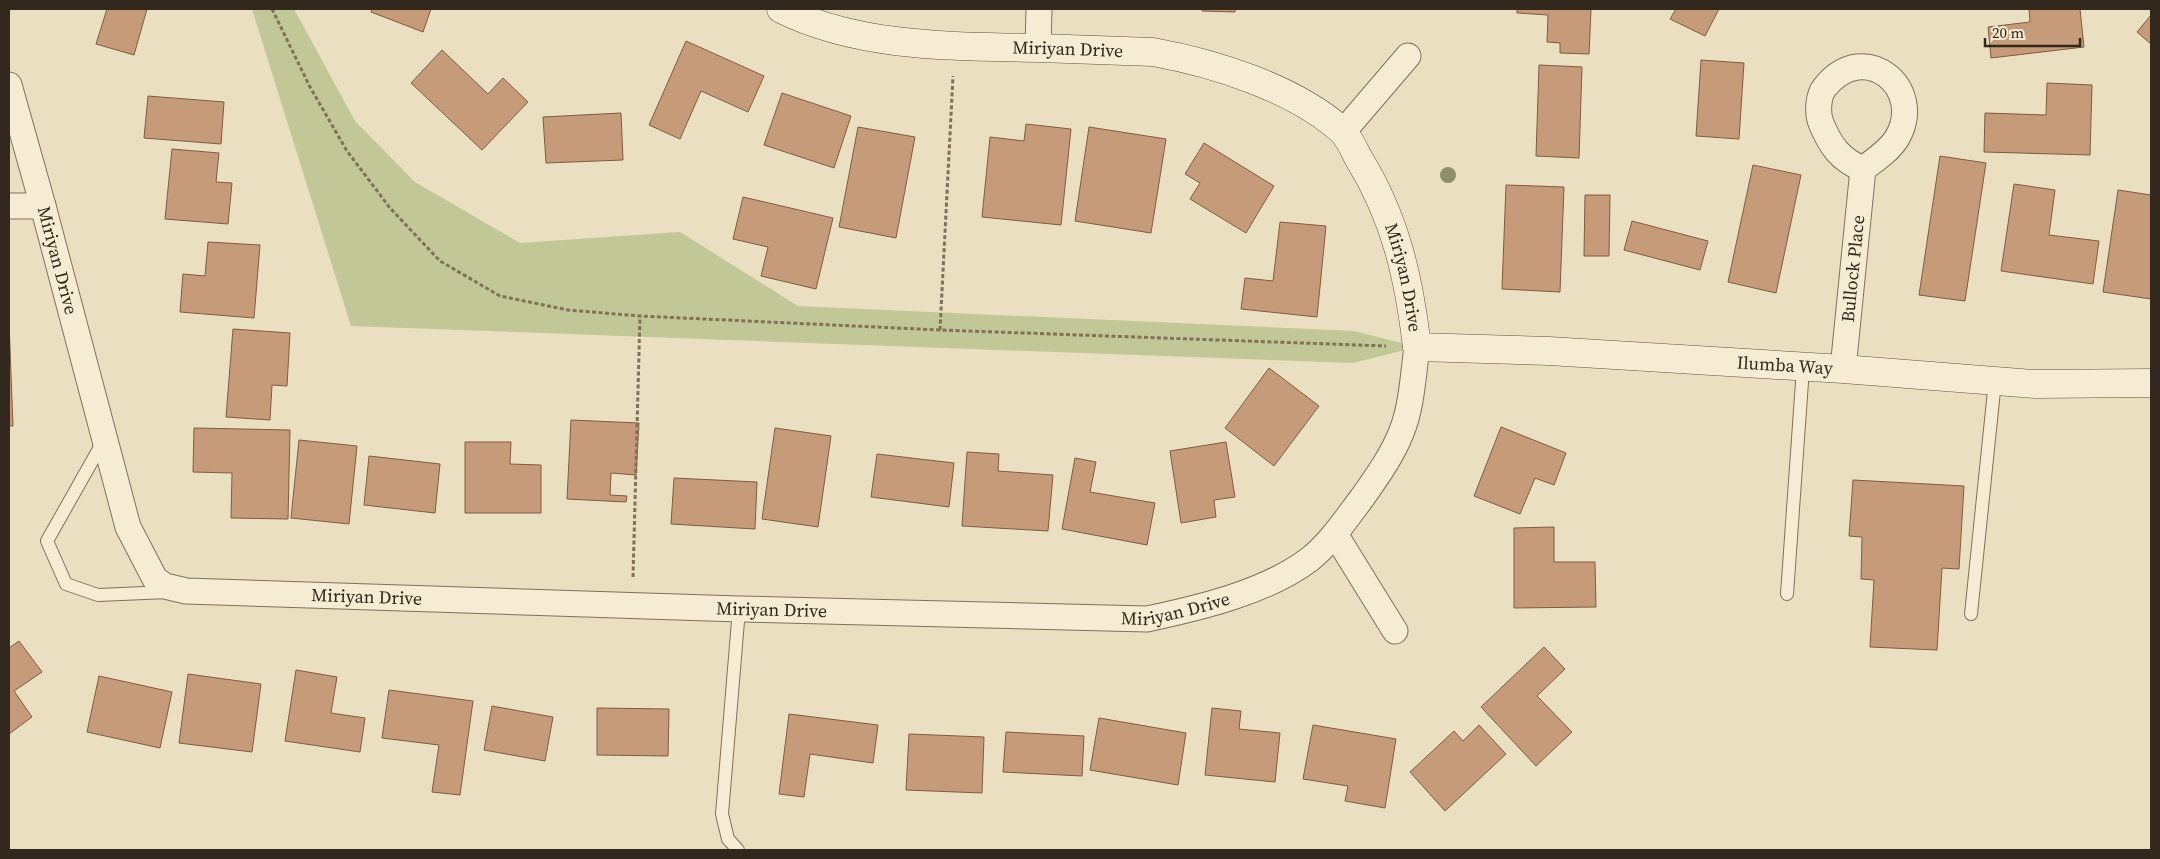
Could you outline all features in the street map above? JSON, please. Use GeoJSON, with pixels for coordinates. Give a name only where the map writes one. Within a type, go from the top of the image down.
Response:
{"type":"FeatureCollection","features":[{"type":"Feature","properties":{"kind":"street","name":"Miriyan Drive"},"geometry":{"type":"LineString","coordinates":[[9,85],[128,527],[155,579],[165,586],[186,591],[739,609],[1146,619],[1206,606],[1274,579],[1309,559],[1336,534],[1384,465],[1402,432],[1411,394],[1417,347],[1412,302],[1402,256],[1368,172],[1343,132],[1318,113],[1294,100],[1251,79],[1218,66],[1153,52],[955,46],[885,40],[795,16],[781,9]]}},
{"type":"Feature","properties":{"kind":"street"},"geometry":{"type":"LineString","coordinates":[[1038,48],[1039,9]]}},
{"type":"Feature","properties":{"kind":"street"},"geometry":{"type":"LineString","coordinates":[[1343,132],[1408,56]]}},
{"type":"Feature","properties":{"kind":"street","name":"Bullock Place"},"geometry":{"type":"LineString","coordinates":[[1843,369],[1863,169]]}},
{"type":"Feature","properties":{"kind":"street"},"geometry":{"type":"LineString","coordinates":[[9,206],[43,206]]}},
{"type":"Feature","properties":{"kind":"street","name":"Ilumba Way"},"geometry":{"type":"LineString","coordinates":[[1417,347],[1549,351],[1843,369],[2035,384],[2151,383]]}},
{"type":"Feature","properties":{"kind":"street"},"geometry":{"type":"LineString","coordinates":[[1336,534],[1395,631]]}},
{"type":"Feature","properties":{"kind":"lane"},"geometry":{"type":"LineString","coordinates":[[1787,594],[1803,368]]}},
{"type":"Feature","properties":{"kind":"lane"},"geometry":{"type":"LineString","coordinates":[[1971,614],[1995,381]]}},
{"type":"Feature","properties":{"kind":"lane","name":"Miriyan Drive"},"geometry":{"type":"LineString","coordinates":[[105,438],[47,541],[66,584],[98,595],[186,591]]}},
{"type":"Feature","properties":{"kind":"lane"},"geometry":{"type":"LineString","coordinates":[[738,850],[728,839],[722,814],[739,609]]}},
{"type":"Feature","properties":{"kind":"path"},"geometry":{"type":"LineString","coordinates":[[272,9],[310,86],[347,151],[390,208],[440,261],[500,296],[568,310],[640,316],[940,330],[1417,347]]}},
{"type":"Feature","properties":{"kind":"path"},"geometry":{"type":"LineString","coordinates":[[940,330],[955,46]]}},
{"type":"Feature","properties":{"kind":"path"},"geometry":{"type":"LineString","coordinates":[[632,605],[640,316]]}},
{"type":"Feature","properties":{"kind":"green space"},"geometry":{"type":"Polygon","coordinates":[[[252,9],[294,9],[355,121],[415,182],[520,243],[680,232],[798,306],[1354,331],[1417,347],[1353,363],[351,326],[252,9]]]}},
{"type":"Feature","properties":{"kind":"building"},"geometry":{"type":"Polygon","coordinates":[[[107,9],[147,9],[134,55],[96,44],[107,9]]]}},
{"type":"Feature","properties":{"kind":"building"},"geometry":{"type":"Polygon","coordinates":[[[372,9],[431,9],[423,32],[371,12],[372,9]]]}},
{"type":"Feature","properties":{"kind":"building"},"geometry":{"type":"Polygon","coordinates":[[[1202,9],[1235,9],[1235,12],[1202,11],[1202,9]]]}},
{"type":"Feature","properties":{"kind":"building"},"geometry":{"type":"Polygon","coordinates":[[[1517,9],[1591,9],[1589,54],[1560,53],[1560,43],[1547,42],[1548,15],[1517,13],[1517,9]]]}},
{"type":"Feature","properties":{"kind":"building"},"geometry":{"type":"Polygon","coordinates":[[[1676,9],[1719,9],[1705,36],[1670,19],[1676,9]]]}},
{"type":"Feature","properties":{"kind":"building"},"geometry":{"type":"Polygon","coordinates":[[[2029,9],[2080,9],[2084,47],[1991,58],[1988,27],[2030,22],[2029,9]]]}},
{"type":"Feature","properties":{"kind":"building"},"geometry":{"type":"Polygon","coordinates":[[[2151,15],[2151,44],[2137,32],[2151,15]]]}},
{"type":"Feature","properties":{"kind":"building"},"geometry":{"type":"Polygon","coordinates":[[[686,41],[764,76],[748,112],[701,91],[680,139],[649,125],[686,41]]]}},
{"type":"Feature","properties":{"kind":"building"},"geometry":{"type":"Polygon","coordinates":[[[442,50],[488,94],[503,78],[528,102],[482,150],[411,83],[442,50]]]}},
{"type":"Feature","properties":{"kind":"building"},"geometry":{"type":"Polygon","coordinates":[[[1701,60],[1744,63],[1739,139],[1696,136],[1701,60]]]}},
{"type":"Feature","properties":{"kind":"building"},"geometry":{"type":"Polygon","coordinates":[[[1539,65],[1582,67],[1579,158],[1536,156],[1539,65]]]}},
{"type":"Feature","properties":{"kind":"building"},"geometry":{"type":"Polygon","coordinates":[[[2047,83],[2092,85],[2090,155],[1984,152],[1985,113],[2046,115],[2047,83]]]}},
{"type":"Feature","properties":{"kind":"building"},"geometry":{"type":"Polygon","coordinates":[[[782,93],[851,116],[834,168],[764,145],[782,93]]]}},
{"type":"Feature","properties":{"kind":"building"},"geometry":{"type":"Polygon","coordinates":[[[148,96],[224,102],[221,144],[144,138],[148,96]]]}},
{"type":"Feature","properties":{"kind":"building"},"geometry":{"type":"Polygon","coordinates":[[[621,113],[623,160],[546,163],[543,117],[621,113]]]}},
{"type":"Feature","properties":{"kind":"building"},"geometry":{"type":"Polygon","coordinates":[[[1026,124],[1071,129],[1061,225],[982,217],[990,137],[1024,141],[1026,124]]]}},
{"type":"Feature","properties":{"kind":"building"},"geometry":{"type":"Polygon","coordinates":[[[858,127],[915,137],[896,238],[839,227],[858,127]]]}},
{"type":"Feature","properties":{"kind":"building"},"geometry":{"type":"Polygon","coordinates":[[[1089,127],[1166,139],[1151,233],[1075,221],[1089,127]]]}},
{"type":"Feature","properties":{"kind":"building"},"geometry":{"type":"Polygon","coordinates":[[[1204,143],[1274,186],[1246,233],[1190,199],[1200,183],[1185,174],[1204,143]]]}},
{"type":"Feature","properties":{"kind":"building"},"geometry":{"type":"Polygon","coordinates":[[[172,149],[219,153],[216,182],[232,183],[228,224],[165,219],[172,149]]]}},
{"type":"Feature","properties":{"kind":"building"},"geometry":{"type":"Polygon","coordinates":[[[1940,156],[1986,163],[1965,301],[1919,295],[1940,156]]]}},
{"type":"Feature","properties":{"kind":"building"},"geometry":{"type":"Polygon","coordinates":[[[1753,165],[1801,175],[1776,293],[1728,282],[1753,165]]]}},
{"type":"Feature","properties":{"kind":"building"},"geometry":{"type":"Polygon","coordinates":[[[2014,184],[2055,190],[2049,235],[2099,241],[2093,284],[2001,271],[2014,184]]]}},
{"type":"Feature","properties":{"kind":"building"},"geometry":{"type":"Polygon","coordinates":[[[1506,185],[1564,187],[1560,292],[1502,289],[1506,185]]]}},
{"type":"Feature","properties":{"kind":"building"},"geometry":{"type":"Polygon","coordinates":[[[2118,190],[2151,195],[2151,299],[2103,292],[2118,190]]]}},
{"type":"Feature","properties":{"kind":"building"},"geometry":{"type":"Polygon","coordinates":[[[1585,195],[1610,195],[1609,256],[1584,256],[1585,195]]]}},
{"type":"Feature","properties":{"kind":"building"},"geometry":{"type":"Polygon","coordinates":[[[743,197],[833,218],[816,289],[761,276],[768,247],[733,239],[743,197]]]}},
{"type":"Feature","properties":{"kind":"building"},"geometry":{"type":"Polygon","coordinates":[[[1632,221],[1708,241],[1700,270],[1624,250],[1632,221]]]}},
{"type":"Feature","properties":{"kind":"building"},"geometry":{"type":"Polygon","coordinates":[[[1280,222],[1326,226],[1317,317],[1241,309],[1245,278],[1273,281],[1280,222]]]}},
{"type":"Feature","properties":{"kind":"building"},"geometry":{"type":"Polygon","coordinates":[[[208,242],[260,245],[254,318],[180,312],[183,274],[205,276],[208,242]]]}},
{"type":"Feature","properties":{"kind":"building"},"geometry":{"type":"Polygon","coordinates":[[[9,322],[13,426],[9,426],[9,322]]]}},
{"type":"Feature","properties":{"kind":"building"},"geometry":{"type":"Polygon","coordinates":[[[233,329],[290,333],[287,386],[272,385],[270,420],[226,417],[233,329]]]}},
{"type":"Feature","properties":{"kind":"building"},"geometry":{"type":"Polygon","coordinates":[[[1269,368],[1319,406],[1274,466],[1225,428],[1269,368]]]}},
{"type":"Feature","properties":{"kind":"building"},"geometry":{"type":"Polygon","coordinates":[[[571,420],[639,423],[636,475],[611,473],[610,495],[627,496],[626,502],[567,499],[571,420]]]}},
{"type":"Feature","properties":{"kind":"building"},"geometry":{"type":"Polygon","coordinates":[[[1501,427],[1566,453],[1554,485],[1535,478],[1520,514],[1474,496],[1501,427]]]}},
{"type":"Feature","properties":{"kind":"building"},"geometry":{"type":"Polygon","coordinates":[[[194,428],[290,430],[288,519],[231,518],[232,473],[193,472],[194,428]]]}},
{"type":"Feature","properties":{"kind":"building"},"geometry":{"type":"Polygon","coordinates":[[[775,428],[831,436],[818,527],[762,519],[775,428]]]}},
{"type":"Feature","properties":{"kind":"building"},"geometry":{"type":"Polygon","coordinates":[[[299,440],[357,446],[349,524],[291,518],[299,440]]]}},
{"type":"Feature","properties":{"kind":"building"},"geometry":{"type":"Polygon","coordinates":[[[465,442],[511,442],[510,464],[541,465],[541,513],[465,513],[465,442]]]}},
{"type":"Feature","properties":{"kind":"building"},"geometry":{"type":"Polygon","coordinates":[[[1226,442],[1235,497],[1214,500],[1216,517],[1181,523],[1170,451],[1226,442]]]}},
{"type":"Feature","properties":{"kind":"building"},"geometry":{"type":"Polygon","coordinates":[[[967,452],[999,454],[998,471],[1053,475],[1048,531],[962,526],[967,452]]]}},
{"type":"Feature","properties":{"kind":"building"},"geometry":{"type":"Polygon","coordinates":[[[877,454],[954,463],[949,507],[871,497],[877,454]]]}},
{"type":"Feature","properties":{"kind":"building"},"geometry":{"type":"Polygon","coordinates":[[[369,456],[440,464],[435,513],[364,505],[369,456]]]}},
{"type":"Feature","properties":{"kind":"building"},"geometry":{"type":"Polygon","coordinates":[[[1075,458],[1096,462],[1090,492],[1155,503],[1147,545],[1062,529],[1075,458]]]}},
{"type":"Feature","properties":{"kind":"building"},"geometry":{"type":"Polygon","coordinates":[[[674,478],[757,482],[755,529],[671,524],[674,478]]]}},
{"type":"Feature","properties":{"kind":"building"},"geometry":{"type":"Polygon","coordinates":[[[1853,480],[1964,486],[1959,569],[1942,568],[1937,650],[1870,647],[1874,580],[1861,579],[1862,537],[1849,536],[1853,480]]]}},
{"type":"Feature","properties":{"kind":"building"},"geometry":{"type":"Polygon","coordinates":[[[1554,527],[1554,562],[1595,562],[1596,607],[1514,608],[1514,528],[1554,527]]]}},
{"type":"Feature","properties":{"kind":"building"},"geometry":{"type":"Polygon","coordinates":[[[19,641],[42,672],[14,691],[32,717],[9,734],[9,648],[19,641]]]}},
{"type":"Feature","properties":{"kind":"building"},"geometry":{"type":"Polygon","coordinates":[[[1544,647],[1565,669],[1537,696],[1572,732],[1536,766],[1481,707],[1544,647]]]}},
{"type":"Feature","properties":{"kind":"building"},"geometry":{"type":"Polygon","coordinates":[[[296,670],[337,677],[331,713],[365,718],[360,752],[285,741],[296,670]]]}},
{"type":"Feature","properties":{"kind":"building"},"geometry":{"type":"Polygon","coordinates":[[[188,674],[261,684],[252,752],[179,743],[188,674]]]}},
{"type":"Feature","properties":{"kind":"building"},"geometry":{"type":"Polygon","coordinates":[[[99,676],[172,692],[160,748],[87,732],[99,676]]]}},
{"type":"Feature","properties":{"kind":"building"},"geometry":{"type":"Polygon","coordinates":[[[389,690],[473,701],[460,795],[432,792],[439,745],[382,738],[389,690]]]}},
{"type":"Feature","properties":{"kind":"building"},"geometry":{"type":"Polygon","coordinates":[[[492,706],[553,717],[545,761],[484,750],[492,706]]]}},
{"type":"Feature","properties":{"kind":"building"},"geometry":{"type":"Polygon","coordinates":[[[597,708],[669,709],[668,756],[597,755],[597,708]]]}},
{"type":"Feature","properties":{"kind":"building"},"geometry":{"type":"Polygon","coordinates":[[[1212,708],[1241,711],[1239,729],[1280,733],[1275,782],[1205,775],[1212,708]]]}},
{"type":"Feature","properties":{"kind":"building"},"geometry":{"type":"Polygon","coordinates":[[[789,714],[878,725],[873,763],[810,754],[804,797],[779,794],[789,714]]]}},
{"type":"Feature","properties":{"kind":"building"},"geometry":{"type":"Polygon","coordinates":[[[1099,718],[1186,733],[1178,785],[1090,770],[1099,718]]]}},
{"type":"Feature","properties":{"kind":"building"},"geometry":{"type":"Polygon","coordinates":[[[1313,725],[1396,739],[1385,808],[1345,801],[1348,786],[1303,779],[1313,725]]]}},
{"type":"Feature","properties":{"kind":"building"},"geometry":{"type":"Polygon","coordinates":[[[1479,725],[1506,754],[1445,811],[1410,772],[1454,731],[1463,741],[1479,725]]]}},
{"type":"Feature","properties":{"kind":"building"},"geometry":{"type":"Polygon","coordinates":[[[1006,732],[1084,736],[1082,776],[1003,772],[1006,732]]]}},
{"type":"Feature","properties":{"kind":"building"},"geometry":{"type":"Polygon","coordinates":[[[909,734],[984,737],[982,793],[906,790],[909,734]]]}}]}
